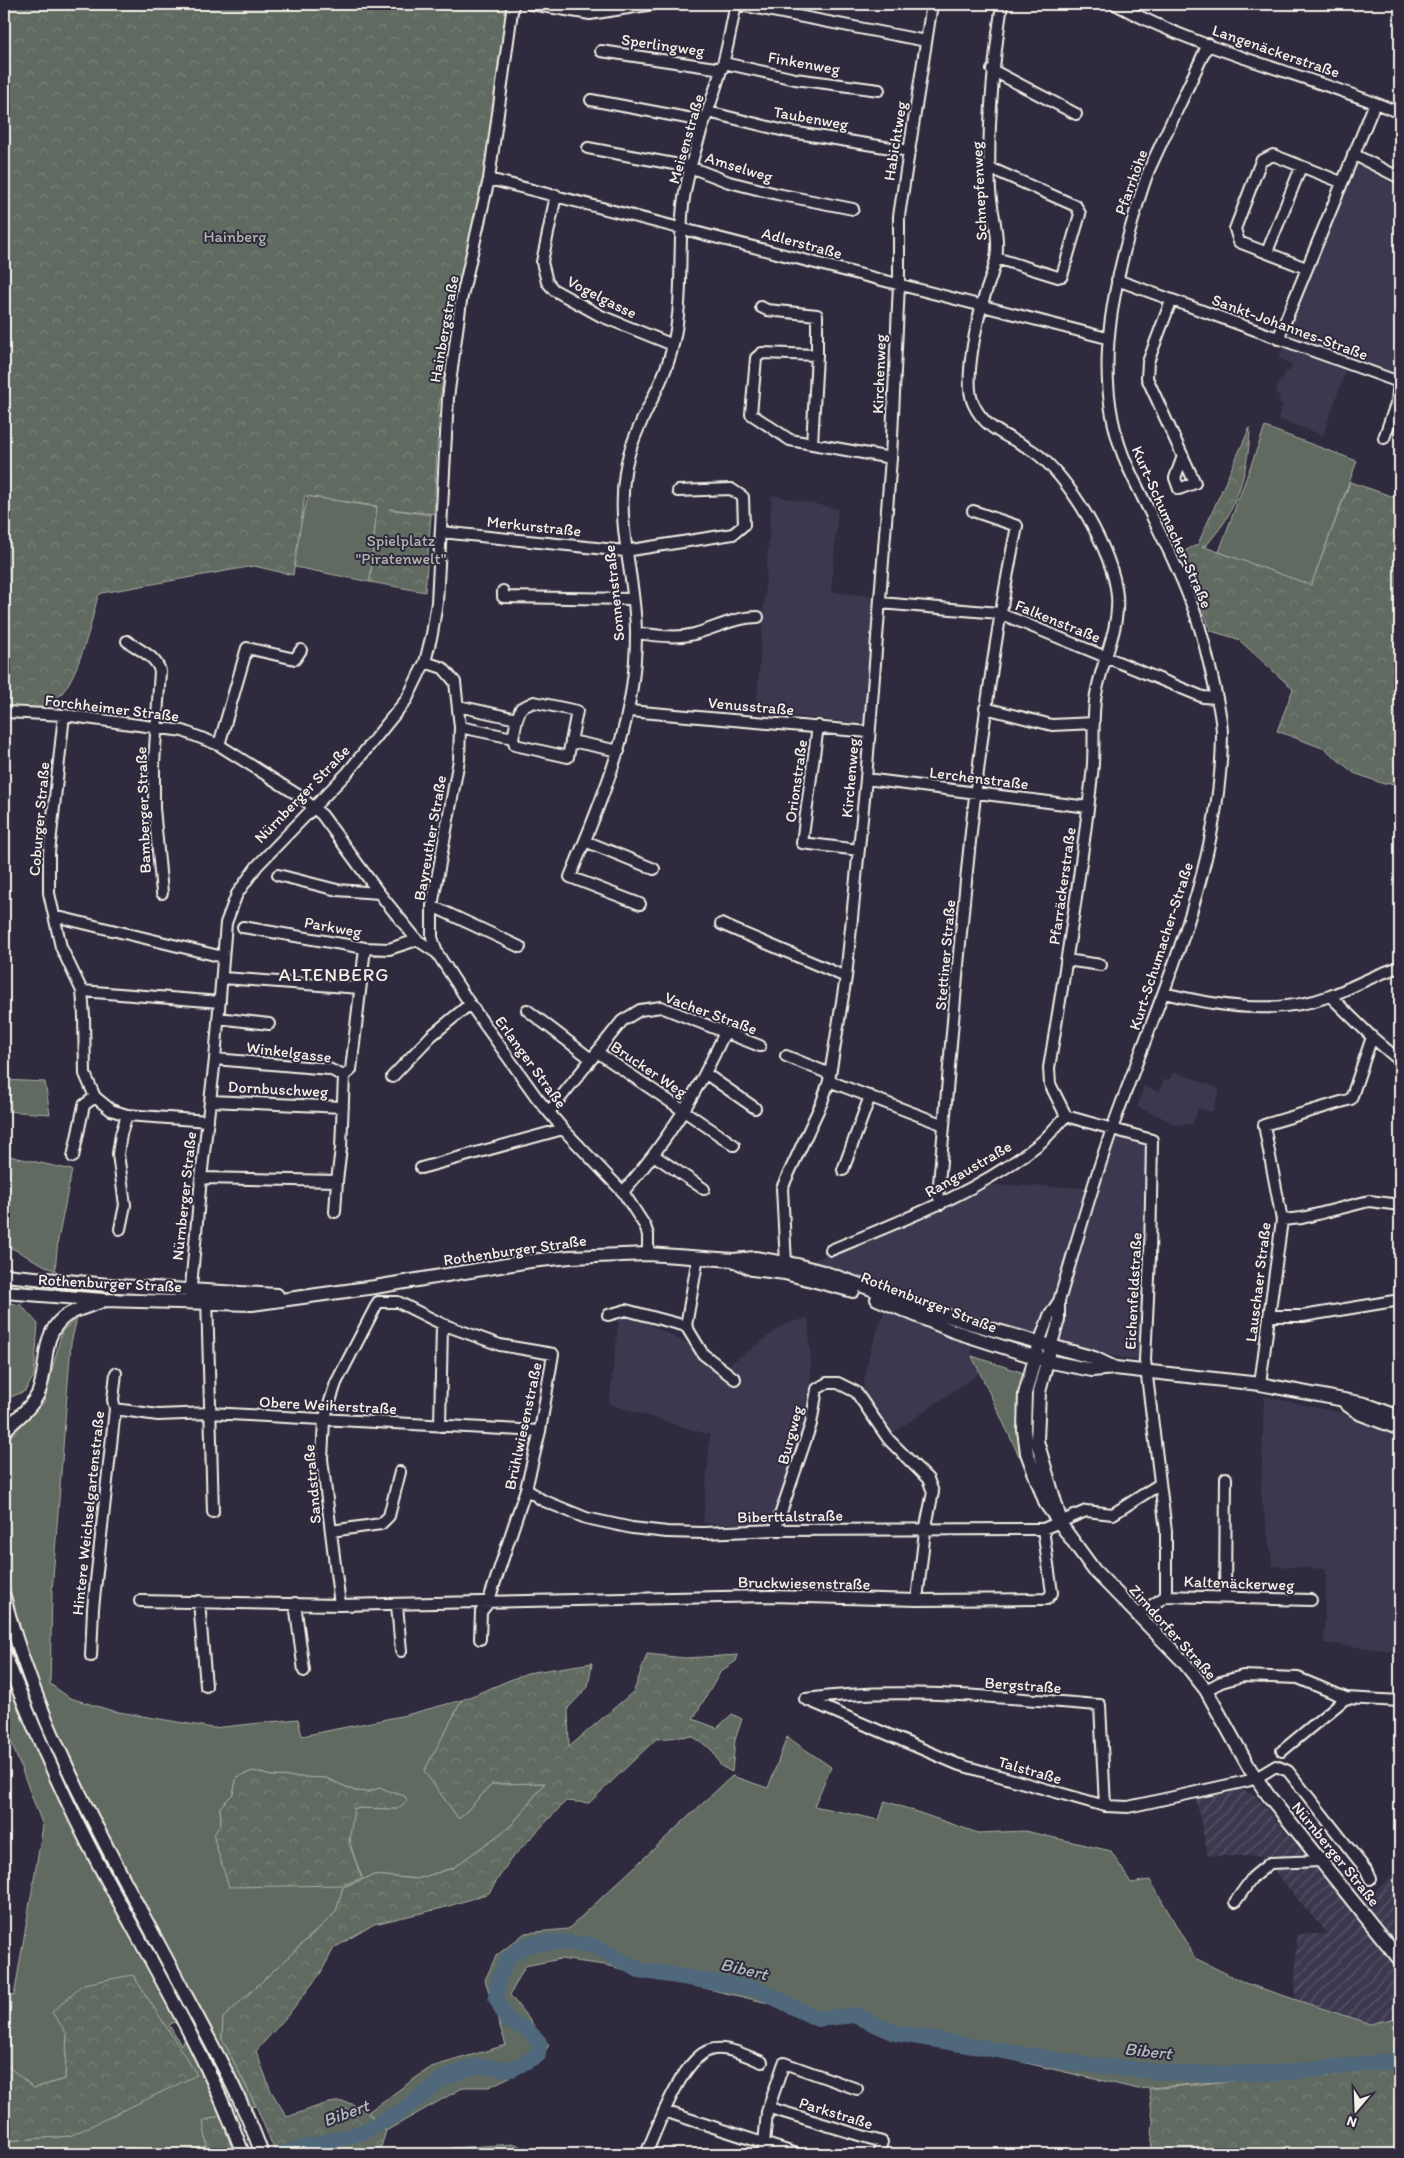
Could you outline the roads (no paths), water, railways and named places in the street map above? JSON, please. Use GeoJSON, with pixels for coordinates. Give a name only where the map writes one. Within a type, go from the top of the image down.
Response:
{"type":"FeatureCollection","features":[{"type":"Feature","properties":{"kind":"main road","name":"Rothenburger Straße"},"geometry":{"type":"LineString","coordinates":[[4,1276],[190,1290],[207,1298],[252,1304],[376,1287],[530,1261],[602,1254],[648,1254],[732,1260],[755,1258],[786,1262],[823,1272],[966,1322],[1094,1358],[1114,1368]]}},
{"type":"Feature","properties":{"kind":"main road","name":"Rothenburger Straße"},"geometry":{"type":"LineString","coordinates":[[732,1260],[752,1268],[785,1273],[863,1294],[954,1331],[1047,1361],[1092,1370],[1114,1368],[1260,1384],[1342,1402],[1365,1404],[1400,1417]]}},
{"type":"Feature","properties":{"kind":"main road","name":"Rothenburger Straße"},"geometry":{"type":"LineString","coordinates":[[4,1292],[103,1300],[190,1304],[207,1298]]}},
{"type":"Feature","properties":{"kind":"main road"},"geometry":{"type":"LineString","coordinates":[[4,1431],[33,1403],[40,1390],[51,1332],[69,1314],[103,1300]]}},
{"type":"Feature","properties":{"kind":"main road","name":"Zirndorfer Straße"},"geometry":{"type":"LineString","coordinates":[[1045,1345],[1034,1357],[1024,1411],[1028,1453],[1046,1504],[1061,1522],[1094,1570],[1183,1662],[1206,1690],[1256,1778],[1268,1795]]}},
{"type":"Feature","properties":{"kind":"main road","name":"Zirndorfer Straße"},"geometry":{"type":"LineString","coordinates":[[1045,1345],[1047,1361],[1037,1408],[1037,1441],[1061,1522]]}},
{"type":"Feature","properties":{"kind":"main road","name":"Rothenburger Straße"},"geometry":{"type":"LineString","coordinates":[[1342,1402],[1362,1414],[1400,1429]]}},
{"type":"Feature","properties":{"kind":"main road"},"geometry":{"type":"LineString","coordinates":[[4,1421],[17,1417]]}},
{"type":"Feature","properties":{"kind":"main road"},"geometry":{"type":"LineString","coordinates":[[4,1597],[29,1679],[57,1746],[244,2109],[262,2154]]}},
{"type":"Feature","properties":{"kind":"main road"},"geometry":{"type":"LineString","coordinates":[[4,1653],[33,1728],[60,1790],[202,2056],[228,2114],[243,2154]]}},
{"type":"Feature","properties":{"kind":"main road","name":"Nürnberger Straße"},"geometry":{"type":"LineString","coordinates":[[1268,1795],[1399,1960]]}},
{"type":"Feature","properties":{"kind":"street","name":"Hainbergstraße"},"geometry":{"type":"LineString","coordinates":[[424,662],[432,634],[437,602],[448,398],[456,337],[489,179],[513,4]]}},
{"type":"Feature","properties":{"kind":"street"},"geometry":{"type":"LineString","coordinates":[[531,4],[590,14],[654,4]]}},
{"type":"Feature","properties":{"kind":"street"},"geometry":{"type":"LineString","coordinates":[[736,4],[926,41]]}},
{"type":"Feature","properties":{"kind":"street","name":"Meisenstraße"},"geometry":{"type":"LineString","coordinates":[[673,345],[680,310],[683,205],[690,167],[723,66],[736,4]]}},
{"type":"Feature","properties":{"kind":"street","name":"Habichtweg"},"geometry":{"type":"LineString","coordinates":[[899,284],[899,216],[932,4]]}},
{"type":"Feature","properties":{"kind":"street","name":"Schnepfenweg"},"geometry":{"type":"LineString","coordinates":[[1002,4],[992,70],[990,192],[997,241],[996,258],[981,307],[969,378],[969,392],[979,414],[988,425],[1033,451],[1054,468],[1070,489],[1096,534],[1112,569],[1117,595],[1114,627],[1105,657]]}},
{"type":"Feature","properties":{"kind":"street","name":"Langenäckerstraße"},"geometry":{"type":"LineString","coordinates":[[1114,4],[1208,44],[1400,113]]}},
{"type":"Feature","properties":{"kind":"street","name":"Pfarrhöhe"},"geometry":{"type":"LineString","coordinates":[[1107,338],[1116,280],[1148,174],[1208,44]]}},
{"type":"Feature","properties":{"kind":"street","name":"Sperlingweg"},"geometry":{"type":"LineString","coordinates":[[600,51],[723,66]]}},
{"type":"Feature","properties":{"kind":"street","name":"Finkenweg"},"geometry":{"type":"LineString","coordinates":[[723,66],[795,79],[879,90]]}},
{"type":"Feature","properties":{"kind":"street"},"geometry":{"type":"LineString","coordinates":[[992,70],[1076,114]]}},
{"type":"Feature","properties":{"kind":"street","name":"Taubenweg"},"geometry":{"type":"LineString","coordinates":[[591,100],[706,116],[910,151]]}},
{"type":"Feature","properties":{"kind":"street"},"geometry":{"type":"LineString","coordinates":[[1278,338],[1375,103]]}},
{"type":"Feature","properties":{"kind":"street","name":"Amselweg"},"geometry":{"type":"LineString","coordinates":[[588,148],[690,167],[729,182],[777,194],[853,209]]}},
{"type":"Feature","properties":{"kind":"street"},"geometry":{"type":"LineString","coordinates":[[1353,154],[1400,178]]}},
{"type":"Feature","properties":{"kind":"street"},"geometry":{"type":"LineString","coordinates":[[1306,268],[1239,242],[1235,228],[1261,160],[1273,155],[1341,182]]}},
{"type":"Feature","properties":{"kind":"street"},"geometry":{"type":"LineString","coordinates":[[1267,252],[1301,167]]}},
{"type":"Feature","properties":{"kind":"street"},"geometry":{"type":"LineString","coordinates":[[990,168],[1076,206],[1080,214],[1062,276],[1058,277],[996,258]]}},
{"type":"Feature","properties":{"kind":"street","name":"Adlerstraße"},"geometry":{"type":"LineString","coordinates":[[489,179],[556,194],[981,307],[1107,338]]}},
{"type":"Feature","properties":{"kind":"street","name":"Vogelgasse"},"geometry":{"type":"LineString","coordinates":[[556,194],[542,262],[547,282],[554,290],[601,316],[673,345]]}},
{"type":"Feature","properties":{"kind":"street","name":"Sankt-Johannes-Straße"},"geometry":{"type":"LineString","coordinates":[[1116,280],[1399,382],[1397,401],[1384,438]]}},
{"type":"Feature","properties":{"kind":"street","name":"Kirchenweg"},"geometry":{"type":"LineString","coordinates":[[786,1262],[782,1188],[822,1102],[830,1078],[846,978],[866,779],[880,603],[891,458],[899,284]]}},
{"type":"Feature","properties":{"kind":"street"},"geometry":{"type":"LineString","coordinates":[[1171,301],[1147,369],[1150,387],[1182,456]]}},
{"type":"Feature","properties":{"kind":"street"},"geometry":{"type":"LineString","coordinates":[[761,306],[767,310],[817,315],[817,355],[812,444]]}},
{"type":"Feature","properties":{"kind":"street","name":"Kurt-Schumacher-Straße"},"geometry":{"type":"LineString","coordinates":[[1045,1345],[1059,1320],[1059,1301],[1111,1131],[1164,993],[1196,891],[1212,829],[1219,789],[1222,740],[1217,698],[1206,647],[1190,599],[1126,463],[1111,417],[1107,338]]}},
{"type":"Feature","properties":{"kind":"street","name":"Sonnenstraße"},"geometry":{"type":"LineString","coordinates":[[640,904],[570,877],[619,750],[630,711],[636,634],[621,507],[625,470],[634,439],[667,368],[673,345]]}},
{"type":"Feature","properties":{"kind":"street"},"geometry":{"type":"LineString","coordinates":[[817,355],[762,353],[756,358],[751,414],[790,440],[891,458]]}},
{"type":"Feature","properties":{"kind":"street","name":"Merkurstraße"},"geometry":{"type":"LineString","coordinates":[[441,532],[625,551],[734,534],[744,526],[743,497],[731,489],[678,491]]}},
{"type":"Feature","properties":{"kind":"street","name":"Stettiner Straße"},"geometry":{"type":"LineString","coordinates":[[941,1204],[938,1195],[944,1125],[985,708],[999,613],[1017,526],[973,511]]}},
{"type":"Feature","properties":{"kind":"street"},"geometry":{"type":"LineString","coordinates":[[503,591],[503,597],[632,599]]}},
{"type":"Feature","properties":{"kind":"street","name":"Falkenstraße"},"geometry":{"type":"LineString","coordinates":[[880,603],[999,613],[1203,697],[1217,698]]}},
{"type":"Feature","properties":{"kind":"street"},"geometry":{"type":"LineString","coordinates":[[636,634],[678,637],[694,634],[743,617],[758,617]]}},
{"type":"Feature","properties":{"kind":"street","name":"Bamberger Straße"},"geometry":{"type":"LineString","coordinates":[[127,641],[158,664],[160,671],[155,726],[154,808],[162,893]]}},
{"type":"Feature","properties":{"kind":"street"},"geometry":{"type":"LineString","coordinates":[[219,745],[247,648],[295,659],[301,650]]}},
{"type":"Feature","properties":{"kind":"street","name":"Pfarräckerstraße"},"geometry":{"type":"LineString","coordinates":[[1066,1116],[1050,1084],[1049,1068],[1093,772],[1095,700],[1105,657]]}},
{"type":"Feature","properties":{"kind":"street","name":"Bayreuther Straße"},"geometry":{"type":"LineString","coordinates":[[424,662],[443,668],[455,682],[460,727],[459,760],[432,906],[432,937],[438,952]]}},
{"type":"Feature","properties":{"kind":"street","name":"Nürnberger Straße"},"geometry":{"type":"LineString","coordinates":[[190,1304],[201,1178],[215,1058],[226,923],[238,894],[257,866],[348,772],[396,716],[416,683],[424,662]]}},
{"type":"Feature","properties":{"kind":"street"},"geometry":{"type":"LineString","coordinates":[[534,702],[577,711],[568,757],[515,746],[513,738],[517,719],[521,708],[534,702]]}},
{"type":"Feature","properties":{"kind":"street"},"geometry":{"type":"LineString","coordinates":[[458,706],[517,719]]}},
{"type":"Feature","properties":{"kind":"street"},"geometry":{"type":"LineString","coordinates":[[985,708],[1052,724],[1094,723]]}},
{"type":"Feature","properties":{"kind":"street","name":"Venusstraße"},"geometry":{"type":"LineString","coordinates":[[630,711],[818,726],[869,732]]}},
{"type":"Feature","properties":{"kind":"street","name":"Forchheimer Straße"},"geometry":{"type":"LineString","coordinates":[[6,712],[64,715],[183,731],[219,745],[301,797],[312,808]]}},
{"type":"Feature","properties":{"kind":"street","name":"Coburger Straße"},"geometry":{"type":"LineString","coordinates":[[64,715],[49,852],[49,884],[61,947],[82,991],[85,1074],[95,1097]]}},
{"type":"Feature","properties":{"kind":"street","name":"Orionstraße"},"geometry":{"type":"LineString","coordinates":[[818,726],[802,843],[859,850]]}},
{"type":"Feature","properties":{"kind":"street"},"geometry":{"type":"LineString","coordinates":[[460,727],[513,738]]}},
{"type":"Feature","properties":{"kind":"street"},"geometry":{"type":"LineString","coordinates":[[571,741],[619,750]]}},
{"type":"Feature","properties":{"kind":"street","name":"Lerchenstraße"},"geometry":{"type":"LineString","coordinates":[[866,779],[1088,807]]}},
{"type":"Feature","properties":{"kind":"street","name":"Erlanger Straße"},"geometry":{"type":"LineString","coordinates":[[312,808],[322,815],[378,893],[417,940],[438,952],[470,1004],[562,1129],[623,1192],[645,1226],[648,1235],[648,1254]]}},
{"type":"Feature","properties":{"kind":"street"},"geometry":{"type":"LineString","coordinates":[[585,841],[654,869]]}},
{"type":"Feature","properties":{"kind":"street"},"geometry":{"type":"LineString","coordinates":[[278,875],[337,890],[378,893]]}},
{"type":"Feature","properties":{"kind":"street"},"geometry":{"type":"LineString","coordinates":[[432,906],[520,948]]}},
{"type":"Feature","properties":{"kind":"street"},"geometry":{"type":"LineString","coordinates":[[54,916],[223,957]]}},
{"type":"Feature","properties":{"kind":"street"},"geometry":{"type":"LineString","coordinates":[[720,924],[846,978]]}},
{"type":"Feature","properties":{"kind":"street","name":"Parkweg"},"geometry":{"type":"LineString","coordinates":[[243,928],[365,948],[389,949],[417,940]]}},
{"type":"Feature","properties":{"kind":"street"},"geometry":{"type":"LineString","coordinates":[[344,1076],[351,1070],[365,948]]}},
{"type":"Feature","properties":{"kind":"street"},"geometry":{"type":"LineString","coordinates":[[1066,960],[1101,965]]}},
{"type":"Feature","properties":{"kind":"street"},"geometry":{"type":"LineString","coordinates":[[1164,993],[1198,1002],[1252,1006],[1306,1003],[1330,996],[1400,967]]}},
{"type":"Feature","properties":{"kind":"street"},"geometry":{"type":"LineString","coordinates":[[222,978],[360,988]]}},
{"type":"Feature","properties":{"kind":"street"},"geometry":{"type":"LineString","coordinates":[[82,991],[220,1002]]}},
{"type":"Feature","properties":{"kind":"street"},"geometry":{"type":"LineString","coordinates":[[1330,996],[1400,1061]]}},
{"type":"Feature","properties":{"kind":"street"},"geometry":{"type":"LineString","coordinates":[[392,1077],[431,1036],[470,1004]]}},
{"type":"Feature","properties":{"kind":"street","name":"Vacher Straße"},"geometry":{"type":"LineString","coordinates":[[549,1112],[622,1021],[640,1010],[661,1007],[760,1046]]}},
{"type":"Feature","properties":{"kind":"street","name":"Brucker Weg"},"geometry":{"type":"LineString","coordinates":[[527,1010],[734,1145]]}},
{"type":"Feature","properties":{"kind":"street"},"geometry":{"type":"LineString","coordinates":[[218,1018],[269,1024]]}},
{"type":"Feature","properties":{"kind":"street"},"geometry":{"type":"LineString","coordinates":[[623,1192],[655,1156],[684,1111],[706,1074],[725,1032]]}},
{"type":"Feature","properties":{"kind":"street","name":"Lauschaer Straße"},"geometry":{"type":"LineString","coordinates":[[1260,1384],[1282,1220],[1264,1125],[1351,1099],[1372,1037]]}},
{"type":"Feature","properties":{"kind":"street"},"geometry":{"type":"LineString","coordinates":[[786,1056],[870,1096],[944,1125]]}},
{"type":"Feature","properties":{"kind":"street","name":"Winkelgasse"},"geometry":{"type":"LineString","coordinates":[[215,1058],[329,1069],[344,1076],[335,1212]]}},
{"type":"Feature","properties":{"kind":"street"},"geometry":{"type":"LineString","coordinates":[[706,1074],[755,1108]]}},
{"type":"Feature","properties":{"kind":"street"},"geometry":{"type":"LineString","coordinates":[[843,1170],[870,1096]]}},
{"type":"Feature","properties":{"kind":"street"},"geometry":{"type":"LineString","coordinates":[[73,1157],[84,1104],[95,1097],[111,1110],[127,1115],[121,1134],[118,1154],[125,1205],[120,1229]]}},
{"type":"Feature","properties":{"kind":"street","name":"Dornbuschweg"},"geometry":{"type":"LineString","coordinates":[[210,1101],[343,1107]]}},
{"type":"Feature","properties":{"kind":"street","name":"Nürnberger Straße"},"geometry":{"type":"LineString","coordinates":[[127,1115],[208,1121]]}},
{"type":"Feature","properties":{"kind":"street"},"geometry":{"type":"LineString","coordinates":[[1066,1116],[1111,1131]]}},
{"type":"Feature","properties":{"kind":"street","name":"Rangaustraße"},"geometry":{"type":"LineString","coordinates":[[830,1250],[941,1204],[995,1174],[1040,1143],[1066,1116]]}},
{"type":"Feature","properties":{"kind":"street"},"geometry":{"type":"LineString","coordinates":[[421,1168],[562,1129]]}},
{"type":"Feature","properties":{"kind":"street","name":"Eichenfeldstraße"},"geometry":{"type":"LineString","coordinates":[[1111,1131],[1152,1140],[1150,1257],[1144,1354],[1166,1531],[1166,1596]]}},
{"type":"Feature","properties":{"kind":"street"},"geometry":{"type":"LineString","coordinates":[[655,1156],[704,1189]]}},
{"type":"Feature","properties":{"kind":"street"},"geometry":{"type":"LineString","coordinates":[[201,1178],[337,1181]]}},
{"type":"Feature","properties":{"kind":"street"},"geometry":{"type":"LineString","coordinates":[[1282,1220],[1302,1218],[1369,1201],[1400,1204]]}},
{"type":"Feature","properties":{"kind":"street"},"geometry":{"type":"LineString","coordinates":[[698,1257],[686,1326],[703,1354],[735,1379]]}},
{"type":"Feature","properties":{"kind":"street"},"geometry":{"type":"LineString","coordinates":[[207,1298],[213,1512]]}},
{"type":"Feature","properties":{"kind":"street","name":"Sandstraße"},"geometry":{"type":"LineString","coordinates":[[340,1605],[322,1459],[324,1420],[336,1382],[378,1302],[398,1302]]}},
{"type":"Feature","properties":{"kind":"street","name":"Brühlwiesenstraße"},"geometry":{"type":"LineString","coordinates":[[398,1302],[442,1324],[500,1345],[553,1354],[540,1431],[526,1489],[488,1604]]}},
{"type":"Feature","properties":{"kind":"street"},"geometry":{"type":"LineString","coordinates":[[1268,1316],[1303,1316],[1399,1304]]}},
{"type":"Feature","properties":{"kind":"street"},"geometry":{"type":"LineString","coordinates":[[608,1316],[626,1310],[686,1326]]}},
{"type":"Feature","properties":{"kind":"street"},"geometry":{"type":"LineString","coordinates":[[440,1426],[442,1324]]}},
{"type":"Feature","properties":{"kind":"street","name":"Hintere Weichselgartenstraße"},"geometry":{"type":"LineString","coordinates":[[91,1656],[93,1608],[114,1409],[116,1373]]}},
{"type":"Feature","properties":{"kind":"street","name":"Burgweg"},"geometry":{"type":"LineString","coordinates":[[775,1530],[803,1451],[817,1389],[827,1383],[838,1383],[856,1392],[889,1440],[928,1479],[934,1492],[925,1530]]}},
{"type":"Feature","properties":{"kind":"street","name":"Obere Weiherstraße"},"geometry":{"type":"LineString","coordinates":[[114,1409],[158,1415],[210,1413],[540,1431]]}},
{"type":"Feature","properties":{"kind":"street"},"geometry":{"type":"LineString","coordinates":[[331,1531],[381,1524],[389,1516],[400,1472]]}},
{"type":"Feature","properties":{"kind":"street"},"geometry":{"type":"LineString","coordinates":[[1225,1596],[1226,1478]]}},
{"type":"Feature","properties":{"kind":"street"},"geometry":{"type":"LineString","coordinates":[[1061,1522],[1086,1511],[1113,1514],[1160,1484]]}},
{"type":"Feature","properties":{"kind":"street","name":"Biberttalstraße"},"geometry":{"type":"LineString","coordinates":[[526,1489],[542,1500],[586,1518],[632,1528],[685,1532],[1043,1529],[1061,1522]]}},
{"type":"Feature","properties":{"kind":"street","name":"Bruckwiesenstraße"},"geometry":{"type":"LineString","coordinates":[[140,1602],[199,1601],[340,1605],[488,1604],[771,1596],[917,1600],[1047,1598],[1052,1592],[1043,1529]]}},
{"type":"Feature","properties":{"kind":"street"},"geometry":{"type":"LineString","coordinates":[[917,1600],[925,1530]]}},
{"type":"Feature","properties":{"kind":"street"},"geometry":{"type":"LineString","coordinates":[[1137,1615],[1166,1596]]}},
{"type":"Feature","properties":{"kind":"street","name":"Kaltenäckerweg"},"geometry":{"type":"LineString","coordinates":[[1166,1596],[1225,1596],[1311,1600]]}},
{"type":"Feature","properties":{"kind":"street"},"geometry":{"type":"LineString","coordinates":[[199,1601],[206,1686]]}},
{"type":"Feature","properties":{"kind":"street"},"geometry":{"type":"LineString","coordinates":[[295,1603],[304,1671]]}},
{"type":"Feature","properties":{"kind":"street"},"geometry":{"type":"LineString","coordinates":[[397,1604],[401,1651]]}},
{"type":"Feature","properties":{"kind":"street"},"geometry":{"type":"LineString","coordinates":[[480,1639],[482,1612],[488,1604]]}},
{"type":"Feature","properties":{"kind":"street"},"geometry":{"type":"LineString","coordinates":[[1206,1690],[1220,1682],[1243,1676],[1298,1678],[1346,1698],[1400,1701]]}},
{"type":"Feature","properties":{"kind":"street"},"geometry":{"type":"LineString","coordinates":[[843,1694],[835,1704],[843,1716]]}},
{"type":"Feature","properties":{"kind":"street","name":"Bergstraße"},"geometry":{"type":"LineString","coordinates":[[805,1699],[843,1694],[969,1696],[1100,1704],[1104,1806]]}},
{"type":"Feature","properties":{"kind":"street"},"geometry":{"type":"LineString","coordinates":[[1282,1751],[1346,1698]]}},
{"type":"Feature","properties":{"kind":"street","name":"Talstraße"},"geometry":{"type":"LineString","coordinates":[[805,1699],[957,1764],[1104,1806],[1128,1807],[1256,1778]]}},
{"type":"Feature","properties":{"kind":"street","name":"Nürnberger Straße"},"geometry":{"type":"LineString","coordinates":[[1256,1778],[1276,1766],[1288,1771],[1366,1870],[1370,1879]]}},
{"type":"Feature","properties":{"kind":"street"},"geometry":{"type":"LineString","coordinates":[[1235,1902],[1253,1877],[1270,1864],[1321,1861]]}},
{"type":"Feature","properties":{"kind":"street"},"geometry":{"type":"LineString","coordinates":[[646,2154],[677,2085],[696,2058],[709,2050],[734,2052],[762,2062]]}},
{"type":"Feature","properties":{"kind":"street"},"geometry":{"type":"LineString","coordinates":[[764,2149],[768,2112],[784,2063],[857,2089]]}},
{"type":"Feature","properties":{"kind":"street","name":"Parkstraße"},"geometry":{"type":"LineString","coordinates":[[770,2108],[882,2142],[878,2154]]}},
{"type":"Feature","properties":{"kind":"street"},"geometry":{"type":"LineString","coordinates":[[664,2111],[764,2149],[797,2154]]}},
{"type":"Feature","properties":{"kind":"waterway","name":"Bibert"},"geometry":{"type":"LineString","coordinates":[[281,2154],[361,2133],[403,2110],[444,2078],[475,2066],[512,2069],[538,2055],[539,2042],[527,2030],[507,2020],[496,1997],[499,1978],[508,1958],[528,1944],[564,1942],[594,1946],[639,1970],[757,1989],[818,2019],[854,2015],[895,2033],[1081,2064],[1180,2074],[1279,2073],[1400,2060]]}},
{"type":"Feature","properties":{"kind":"district","name":"ALTENBERG"},"geometry":{"type":"Point","coordinates":[334,974]}},
{"type":"Feature","properties":{"kind":"park label","name":"Hainberg"},"geometry":{"type":"Point","coordinates":[235,236]}},
{"type":"Feature","properties":{"kind":"park label","name":"Spielplatz \"Piratenwelt\""},"geometry":{"type":"Point","coordinates":[401,549]}}]}
